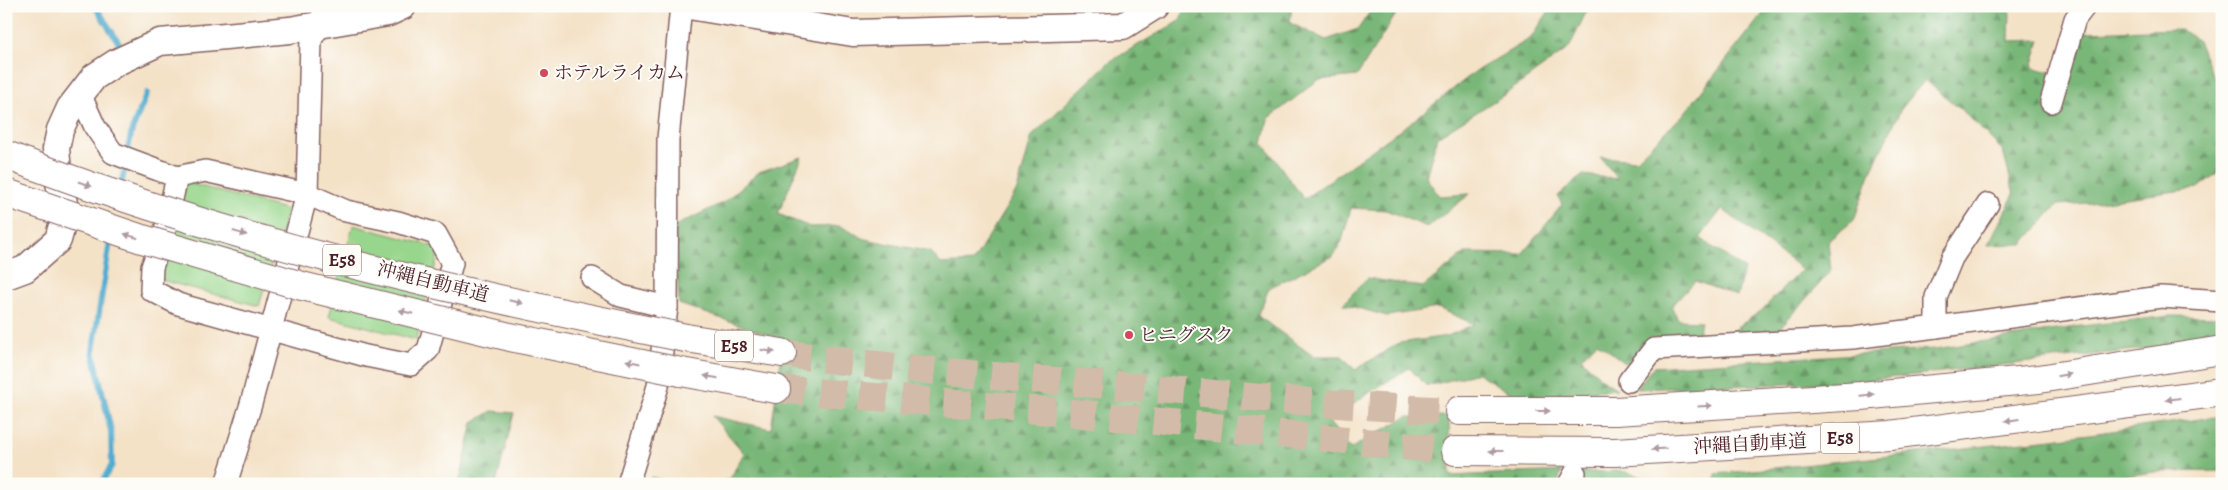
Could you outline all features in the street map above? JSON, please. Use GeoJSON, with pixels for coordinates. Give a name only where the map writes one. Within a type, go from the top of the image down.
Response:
{"type":"FeatureCollection","features":[{"type":"Feature","properties":{"kind":"highway","name":"沖縄自動車道"},"geometry":{"type":"LineString","coordinates":[[6,155],[154,208],[318,254],[588,319],[686,338],[782,353]]}},
{"type":"Feature","properties":{"kind":"highway","name":"沖縄自動車道"},"geometry":{"type":"LineString","coordinates":[[6,193],[139,238],[302,286],[510,337],[681,372],[776,389]]}},
{"type":"Feature","properties":{"kind":"highway","name":"E58"},"geometry":{"type":"LineString","coordinates":[[1459,411],[1616,411],[1861,396],[2039,379],[2222,350]]}},
{"type":"Feature","properties":{"kind":"highway","name":"沖縄自動車道"},"geometry":{"type":"LineString","coordinates":[[1455,451],[1615,452],[1890,435],[2222,392]]}},
{"type":"Feature","properties":{"kind":"street"},"geometry":{"type":"LineString","coordinates":[[6,276],[25,270],[58,240],[66,211],[59,183],[56,150],[60,130],[70,108],[94,77],[117,62],[160,42],[290,30],[323,15],[388,13],[403,6]]}},
{"type":"Feature","properties":{"kind":"street"},"geometry":{"type":"LineString","coordinates":[[628,484],[658,386],[667,307],[668,139],[681,6]]}},
{"type":"Feature","properties":{"kind":"street"},"geometry":{"type":"LineString","coordinates":[[688,6],[853,33],[1123,26],[1155,6]]}},
{"type":"Feature","properties":{"kind":"street"},"geometry":{"type":"LineString","coordinates":[[2050,102],[2075,19],[2085,6]]}},
{"type":"Feature","properties":{"kind":"street"},"geometry":{"type":"LineString","coordinates":[[226,484],[308,194],[311,40],[323,15]]}},
{"type":"Feature","properties":{"kind":"street"},"geometry":{"type":"LineString","coordinates":[[80,94],[95,128],[113,153],[177,177],[206,171],[308,194],[346,211],[398,222],[436,234],[452,262],[428,350],[411,365],[366,356],[178,304],[151,290],[152,267],[165,230],[177,177]]}},
{"type":"Feature","properties":{"kind":"street"},"geometry":{"type":"LineString","coordinates":[[1936,327],[1936,297],[1952,258],[1988,204]]}},
{"type":"Feature","properties":{"kind":"street"},"geometry":{"type":"LineString","coordinates":[[592,278],[621,296],[667,307]]}},
{"type":"Feature","properties":{"kind":"street"},"geometry":{"type":"LineString","coordinates":[[1629,381],[1654,349],[1853,338],[2161,297],[2222,301]]}},
{"type":"Feature","properties":{"kind":"green space"},"geometry":{"type":"Polygon","coordinates":[[[1187,6],[1292,6],[1290,23],[1326,40],[1358,29],[1374,6],[1401,6],[1357,76],[1318,80],[1268,119],[1263,143],[1304,199],[1410,123],[1476,71],[1531,38],[1552,6],[1589,6],[1569,48],[1507,93],[1437,137],[1426,177],[1439,196],[1470,194],[1427,227],[1386,210],[1351,208],[1342,241],[1333,256],[1269,288],[1258,316],[1313,356],[1342,356],[1355,370],[1399,343],[1448,336],[1474,324],[1438,308],[1387,316],[1343,304],[1367,278],[1423,287],[1465,253],[1522,254],[1562,205],[1558,196],[1583,175],[1618,179],[1600,157],[1636,160],[1683,115],[1769,6],[2031,6],[2010,10],[2009,41],[2040,40],[2032,67],[2068,77],[2083,32],[2181,29],[2198,41],[2213,76],[2222,68],[2222,109],[2216,122],[2222,129],[2222,169],[2198,188],[2090,203],[2057,205],[2023,244],[1988,245],[2014,194],[2003,151],[1965,113],[1925,80],[1901,109],[1871,171],[1854,220],[1828,241],[1831,271],[1775,333],[1723,337],[1761,311],[1802,269],[1722,209],[1700,238],[1744,269],[1737,296],[1695,281],[1671,307],[1679,320],[1701,321],[1698,336],[1651,342],[1628,365],[1597,342],[1581,358],[1602,379],[1617,389],[1518,398],[1478,373],[1427,386],[1409,368],[1364,396],[1329,422],[1350,449],[1406,417],[1449,416],[1450,476],[1562,471],[1557,484],[711,484],[730,479],[744,453],[712,416],[771,429],[784,340],[679,304],[675,226],[724,202],[759,172],[802,157],[778,214],[810,227],[840,226],[865,239],[931,252],[941,264],[973,262],[1017,190],[1032,136],[1109,62],[1179,21],[1187,6]]]}},
{"type":"Feature","properties":{"kind":"green space"},"geometry":{"type":"Polygon","coordinates":[[[185,182],[288,210],[259,306],[157,279],[185,182]]]}},
{"type":"Feature","properties":{"kind":"green space"},"geometry":{"type":"Polygon","coordinates":[[[353,225],[440,248],[416,340],[329,317],[353,225]]]}},
{"type":"Feature","properties":{"kind":"green space"},"geometry":{"type":"Polygon","coordinates":[[[2171,316],[2222,317],[2222,337],[2153,348],[1853,382],[1636,389],[1653,367],[1936,349],[2081,326],[2171,316]]]}},
{"type":"Feature","properties":{"kind":"green space"},"geometry":{"type":"Polygon","coordinates":[[[492,411],[514,413],[496,484],[459,484],[473,422],[492,411]]]}},
{"type":"Feature","properties":{"kind":"green space"},"geometry":{"type":"Polygon","coordinates":[[[2222,416],[2222,471],[2153,472],[2075,484],[1714,484],[1716,474],[2053,439],[2222,416]]]}},
{"type":"Feature","properties":{"kind":"green space"},"geometry":{"type":"Polygon","coordinates":[[[1622,471],[1667,484],[1580,484],[1580,472],[1622,471]]]}},
{"type":"Feature","properties":{"kind":"green space"},"geometry":{"type":"Polygon","coordinates":[[[651,477],[681,484],[648,484],[651,477]]]}},
{"type":"Feature","properties":{"kind":"waterway"},"geometry":{"type":"LineString","coordinates":[[95,6],[119,43]]}},
{"type":"Feature","properties":{"kind":"waterway"},"geometry":{"type":"LineString","coordinates":[[128,149],[132,130],[147,93]]}},
{"type":"Feature","properties":{"kind":"waterway"},"geometry":{"type":"LineString","coordinates":[[120,188],[124,172]]}},
{"type":"Feature","properties":{"kind":"waterway"},"geometry":{"type":"LineString","coordinates":[[101,484],[112,465],[111,431],[93,351],[111,235]]}},
{"type":"Feature","properties":{"kind":"tunnel"},"geometry":{"type":"LineString","coordinates":[[782,353],[958,373],[1338,404],[1459,411]]}},
{"type":"Feature","properties":{"kind":"tunnel"},"geometry":{"type":"LineString","coordinates":[[776,389],[1084,414],[1455,451]]}},
{"type":"Feature","properties":{"kind":"place","name":"ホテルライカム"},"geometry":{"type":"Point","coordinates":[544,73]}},
{"type":"Feature","properties":{"kind":"place","name":"ヒニグスク"},"geometry":{"type":"Point","coordinates":[1129,335]}}]}
